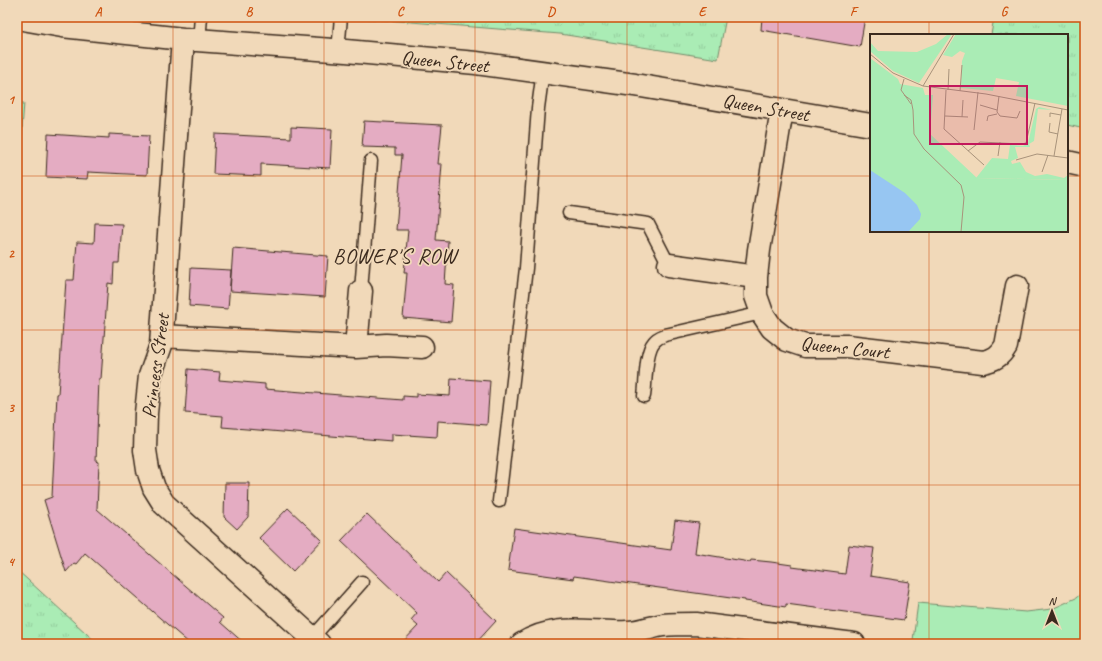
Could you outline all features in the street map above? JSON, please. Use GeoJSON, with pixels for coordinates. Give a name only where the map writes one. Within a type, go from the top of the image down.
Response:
{"type":"FeatureCollection","features":[{"type":"Feature","properties":{"kind":"street","name":"Queen Street"},"geometry":{"type":"LineString","coordinates":[[17,18],[62,26],[191,40],[476,63],[543,71],[870,125]]}},
{"type":"Feature","properties":{"kind":"street","name":"Princess Street"},"geometry":{"type":"LineString","coordinates":[[191,40],[161,345],[150,376],[146,413],[145,450],[148,470],[154,488],[164,504],[316,641]]}},
{"type":"Feature","properties":{"kind":"street","name":"Queens Court"},"geometry":{"type":"LineString","coordinates":[[782,110],[759,250],[756,277],[756,296],[762,313],[772,328],[787,340],[805,346],[847,346],[983,362],[993,360],[1006,346],[1017,286]]}},
{"type":"Feature","properties":{"kind":"street"},"geometry":{"type":"LineString","coordinates":[[1068,162],[1085,166]]}},
{"type":"Feature","properties":{"kind":"street"},"geometry":{"type":"LineString","coordinates":[[669,265],[756,277]]}},
{"type":"Feature","properties":{"kind":"street"},"geometry":{"type":"LineString","coordinates":[[356,347],[361,291]]}},
{"type":"Feature","properties":{"kind":"street"},"geometry":{"type":"LineString","coordinates":[[162,336],[356,347],[386,345],[422,347]]}},
{"type":"Feature","properties":{"kind":"street"},"geometry":{"type":"LineString","coordinates":[[522,644],[545,634],[567,630],[628,632],[662,625],[679,624],[696,624],[788,640],[854,644]]}},
{"type":"Feature","properties":{"kind":"lane"},"geometry":{"type":"LineString","coordinates":[[191,40],[201,17]]}},
{"type":"Feature","properties":{"kind":"lane"},"geometry":{"type":"LineString","coordinates":[[338,51],[341,17]]}},
{"type":"Feature","properties":{"kind":"lane"},"geometry":{"type":"LineString","coordinates":[[499,502],[526,268],[543,71]]}},
{"type":"Feature","properties":{"kind":"lane"},"geometry":{"type":"LineString","coordinates":[[361,291],[371,161]]}},
{"type":"Feature","properties":{"kind":"lane"},"geometry":{"type":"LineString","coordinates":[[569,213],[648,224],[669,265]]}},
{"type":"Feature","properties":{"kind":"lane"},"geometry":{"type":"LineString","coordinates":[[644,396],[648,354],[653,342],[658,337],[762,313]]}},
{"type":"Feature","properties":{"kind":"lane"},"geometry":{"type":"LineString","coordinates":[[316,641],[362,582]]}},
{"type":"Feature","properties":{"kind":"green space"},"geometry":{"type":"Polygon","coordinates":[[[349,17],[726,17],[718,59],[560,34],[349,17]]]}},
{"type":"Feature","properties":{"kind":"green space"},"geometry":{"type":"Polygon","coordinates":[[[994,17],[1085,17],[1085,129],[1068,125],[1068,34],[991,34],[994,17]]]}},
{"type":"Feature","properties":{"kind":"green space"},"geometry":{"type":"Polygon","coordinates":[[[17,103],[24,103],[17,195],[17,103]]]}},
{"type":"Feature","properties":{"kind":"green space"},"geometry":{"type":"Polygon","coordinates":[[[17,570],[98,644],[17,644],[17,570]]]}},
{"type":"Feature","properties":{"kind":"green space"},"geometry":{"type":"Polygon","coordinates":[[[1085,590],[1085,636],[1070,644],[956,644],[913,640],[918,603],[1026,612],[1052,609],[1076,598],[1085,590]]]}},
{"type":"Feature","properties":{"kind":"building"},"geometry":{"type":"Polygon","coordinates":[[[762,17],[865,17],[860,47],[761,30],[762,17]]]}},
{"type":"Feature","properties":{"kind":"building"},"geometry":{"type":"Polygon","coordinates":[[[364,121],[442,125],[438,164],[442,164],[436,240],[448,241],[445,284],[454,285],[451,322],[403,318],[407,273],[404,273],[408,230],[396,230],[402,155],[395,155],[395,148],[362,147],[364,121]]]}},
{"type":"Feature","properties":{"kind":"building"},"geometry":{"type":"Polygon","coordinates":[[[291,127],[332,129],[330,168],[261,164],[261,176],[213,174],[215,134],[291,138],[291,127]]]}},
{"type":"Feature","properties":{"kind":"building"},"geometry":{"type":"Polygon","coordinates":[[[48,134],[109,138],[109,134],[149,136],[147,175],[88,172],[87,179],[46,177],[48,134]]]}},
{"type":"Feature","properties":{"kind":"building"},"geometry":{"type":"Polygon","coordinates":[[[95,223],[122,224],[119,263],[114,263],[113,284],[108,283],[101,379],[99,379],[96,461],[99,462],[97,509],[223,618],[220,622],[245,644],[190,644],[85,553],[76,564],[74,563],[66,572],[44,500],[52,497],[57,394],[66,280],[74,280],[77,242],[94,243],[95,223]]]}},
{"type":"Feature","properties":{"kind":"building"},"geometry":{"type":"Polygon","coordinates":[[[233,248],[328,256],[325,297],[230,291],[233,248]]]}},
{"type":"Feature","properties":{"kind":"building"},"geometry":{"type":"Polygon","coordinates":[[[191,268],[231,270],[228,309],[189,306],[191,268]]]}},
{"type":"Feature","properties":{"kind":"building"},"geometry":{"type":"Polygon","coordinates":[[[188,369],[220,372],[219,380],[265,384],[265,389],[403,400],[403,396],[416,397],[416,394],[450,396],[451,378],[490,381],[487,425],[438,421],[437,437],[392,434],[392,441],[222,427],[223,416],[185,413],[188,369]]]}},
{"type":"Feature","properties":{"kind":"building"},"geometry":{"type":"Polygon","coordinates":[[[225,483],[249,483],[248,517],[237,529],[224,517],[225,483]]]}},
{"type":"Feature","properties":{"kind":"building"},"geometry":{"type":"Polygon","coordinates":[[[288,508],[322,540],[293,571],[259,538],[288,508]]]}},
{"type":"Feature","properties":{"kind":"building"},"geometry":{"type":"Polygon","coordinates":[[[367,514],[438,582],[446,573],[496,621],[475,644],[401,644],[418,626],[411,620],[417,613],[341,541],[367,514]]]}},
{"type":"Feature","properties":{"kind":"building"},"geometry":{"type":"Polygon","coordinates":[[[675,520],[699,523],[695,553],[750,562],[751,560],[771,562],[792,565],[792,567],[845,574],[849,545],[874,548],[870,576],[910,582],[904,620],[786,604],[786,607],[574,576],[573,579],[508,570],[514,528],[671,550],[675,520]]]}},
{"type":"Feature","properties":{"kind":"district","name":"BOWER'S ROW"},"geometry":{"type":"Point","coordinates":[395,256]}}]}
